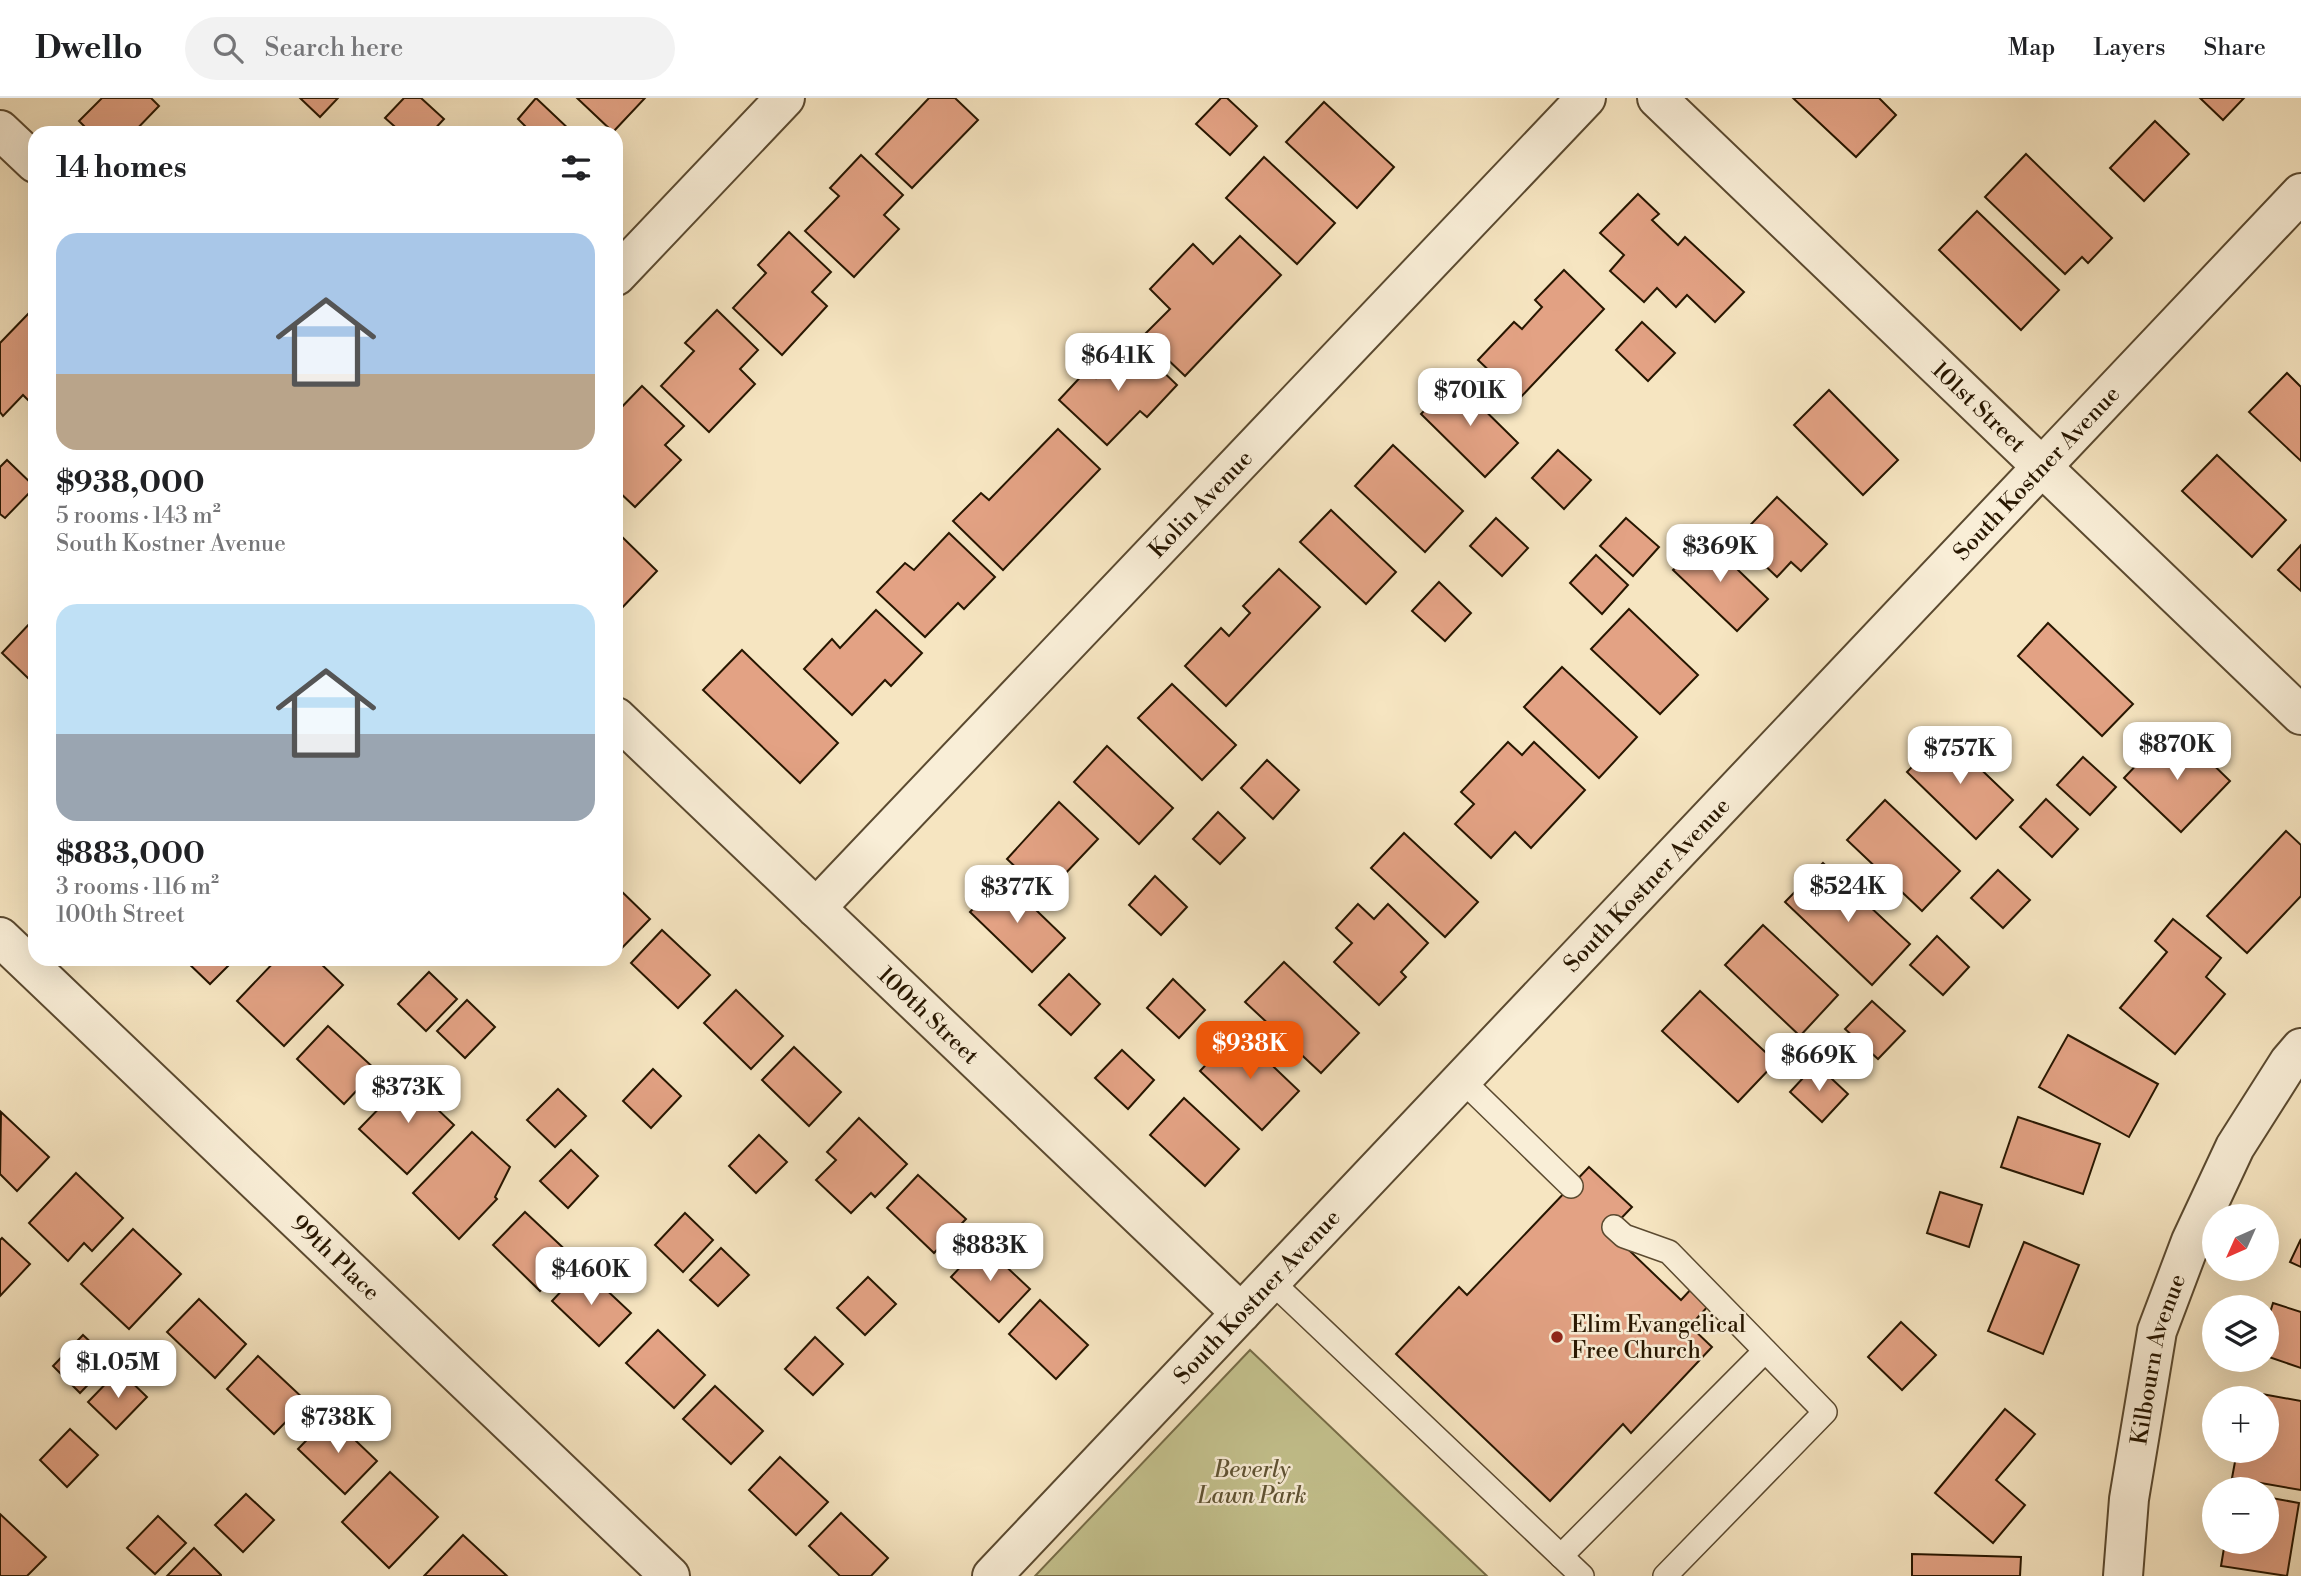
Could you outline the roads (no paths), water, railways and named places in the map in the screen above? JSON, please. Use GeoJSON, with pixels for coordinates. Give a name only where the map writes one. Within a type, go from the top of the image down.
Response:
{"type":"FeatureCollection","features":[{"type":"Feature","properties":{"kind":"street"},"geometry":{"type":"LineString","coordinates":[[623,269],[785,98]]}},
{"type":"Feature","properties":{"kind":"street","name":"Kolin Avenue"},"geometry":{"type":"LineString","coordinates":[[816,908],[1586,98]]}},
{"type":"Feature","properties":{"kind":"street","name":"101st Street"},"geometry":{"type":"LineString","coordinates":[[1657,98],[2301,715]]}},
{"type":"Feature","properties":{"kind":"street"},"geometry":{"type":"LineString","coordinates":[[0,130],[28,156]]}},
{"type":"Feature","properties":{"kind":"street","name":"South Kostner Avenue"},"geometry":{"type":"LineString","coordinates":[[992,1576],[2301,193]]}},
{"type":"Feature","properties":{"kind":"street","name":"100th Street"},"geometry":{"type":"LineString","coordinates":[[623,725],[1241,1313]]}},
{"type":"Feature","properties":{"kind":"street","name":"99th Place"},"geometry":{"type":"LineString","coordinates":[[0,937],[28,964]]}},
{"type":"Feature","properties":{"kind":"street","name":"99th Place"},"geometry":{"type":"LineString","coordinates":[[30,966],[670,1576]]}},
{"type":"Feature","properties":{"kind":"street","name":"Kilbourn Avenue"},"geometry":{"type":"LineString","coordinates":[[2123,1576],[2129,1499],[2157,1331],[2191,1241],[2235,1147],[2288,1062],[2301,1048]]}},
{"type":"Feature","properties":{"kind":"lane"},"geometry":{"type":"LineString","coordinates":[[1462,1080],[1571,1186]]}},
{"type":"Feature","properties":{"kind":"lane"},"geometry":{"type":"LineString","coordinates":[[1614,1227],[1624,1236],[1669,1252],[1825,1412],[1665,1576]]}},
{"type":"Feature","properties":{"kind":"lane"},"geometry":{"type":"LineString","coordinates":[[1271,1281],[1582,1576]]}},
{"type":"Feature","properties":{"kind":"lane"},"geometry":{"type":"LineString","coordinates":[[1561,1556],[1765,1351]]}},
{"type":"Feature","properties":{"kind":"place","name":"Elim Evangelical Free Church"},"geometry":{"type":"Point","coordinates":[1557,1337]}},
{"type":"Feature","properties":{"kind":"park label","name":"Beverly Lawn Park"},"geometry":{"type":"Point","coordinates":[1252,1482]}}]}
